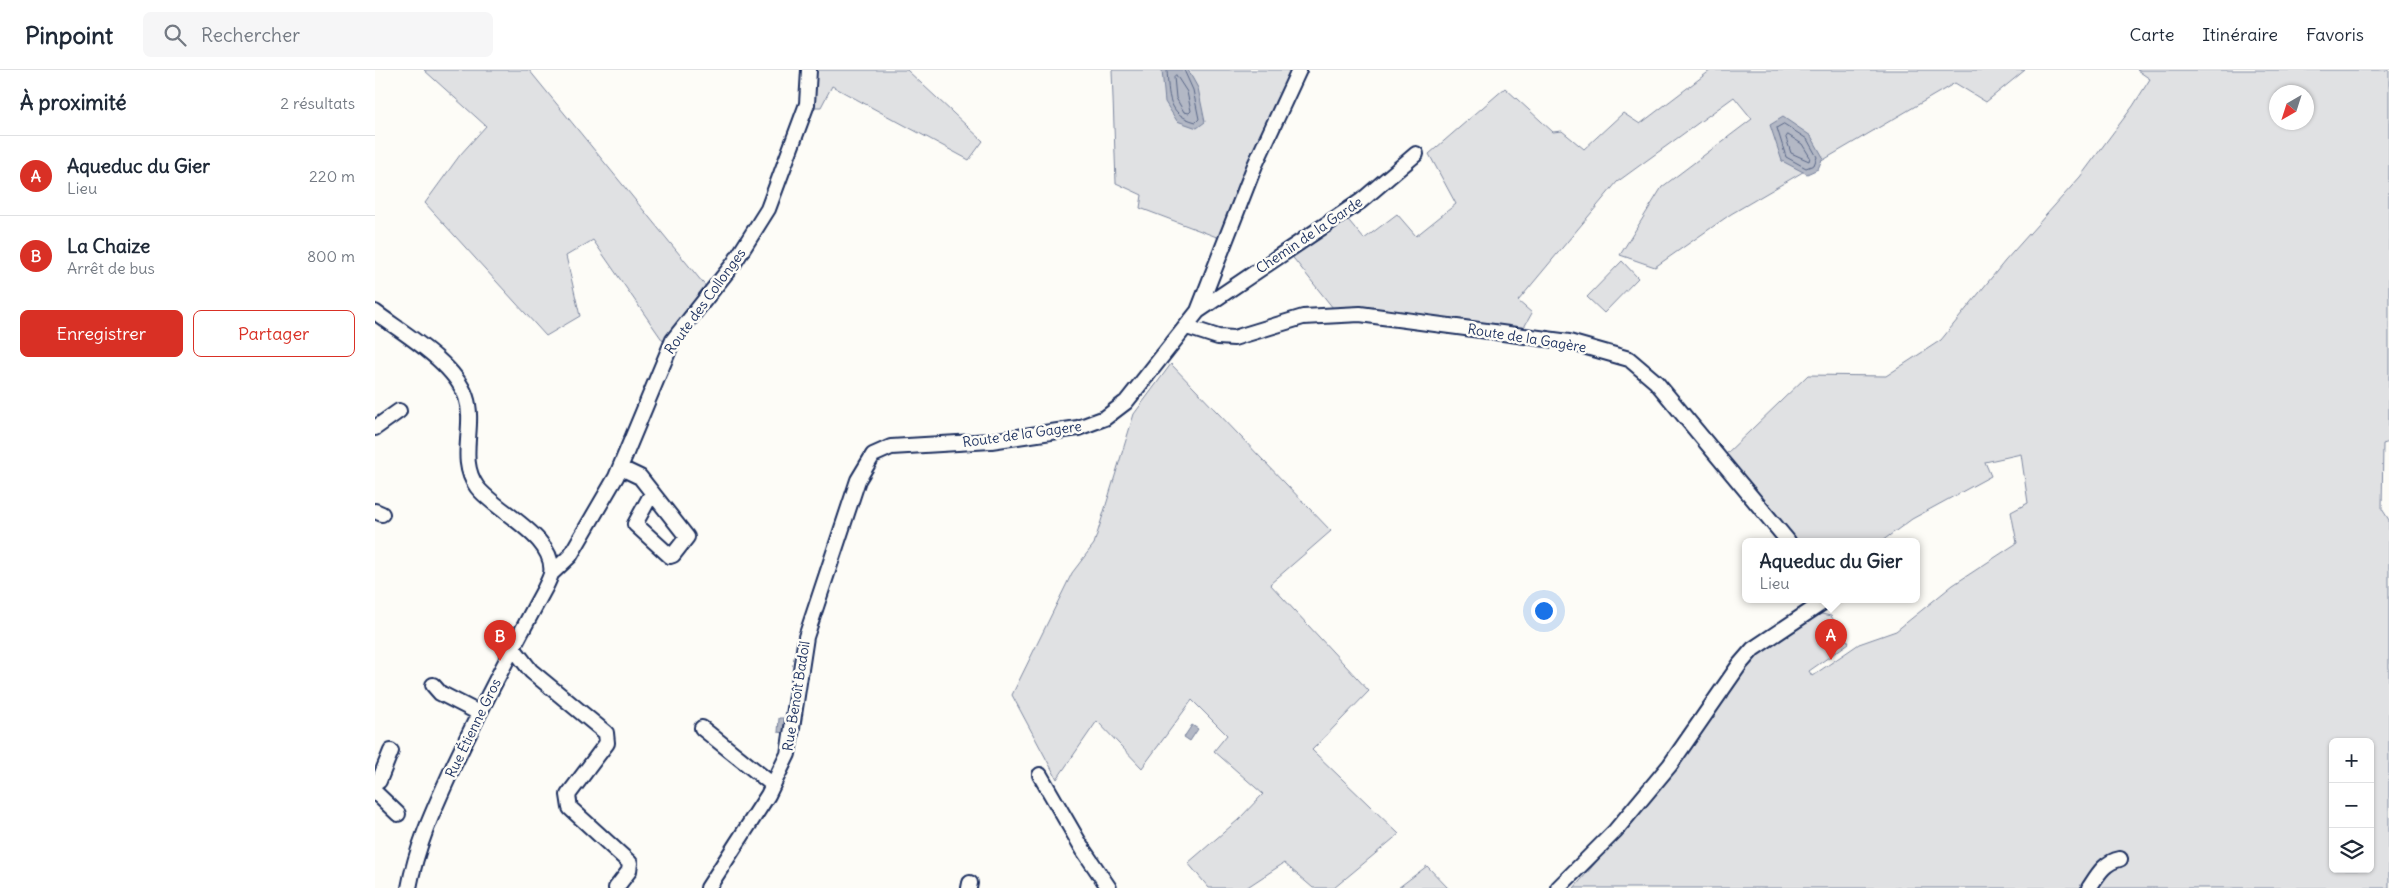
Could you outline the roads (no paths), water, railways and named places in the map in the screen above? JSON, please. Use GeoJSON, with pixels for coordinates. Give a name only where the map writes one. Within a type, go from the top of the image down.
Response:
{"type":"FeatureCollection","features":[{"type":"Feature","properties":{"kind":"street","name":"Route des Collonges"},"geometry":{"type":"LineString","coordinates":[[551,574],[570,556],[621,468],[673,340],[734,263],[768,209],[807,104],[809,70]]}},
{"type":"Feature","properties":{"kind":"street"},"geometry":{"type":"LineString","coordinates":[[1198,311],[1255,165],[1299,70]]}},
{"type":"Feature","properties":{"kind":"street","name":"Chemin de la Garde"},"geometry":{"type":"LineString","coordinates":[[1198,311],[1361,201],[1416,154]]}},
{"type":"Feature","properties":{"kind":"street","name":"Route de la Gagere"},"geometry":{"type":"LineString","coordinates":[[898,447],[991,441],[1078,428],[1105,418],[1126,402],[1198,311]]}},
{"type":"Feature","properties":{"kind":"street"},"geometry":{"type":"LineString","coordinates":[[375,312],[428,352],[450,371],[460,385],[466,398],[469,412],[467,448],[469,472],[477,487],[543,545],[550,560],[551,574]]}},
{"type":"Feature","properties":{"kind":"street","name":"Route de la Gagère"},"geometry":{"type":"LineString","coordinates":[[1187,327],[1218,337],[1234,338],[1303,317],[1359,314],[1569,342],[1629,359],[1656,382],[1786,538]]}},
{"type":"Feature","properties":{"kind":"street"},"geometry":{"type":"LineString","coordinates":[[375,428],[399,411]]}},
{"type":"Feature","properties":{"kind":"street","name":"Rue Benoît Badoil"},"geometry":{"type":"LineString","coordinates":[[708,888],[773,785],[788,754],[806,637],[858,480],[873,455],[898,447]]}},
{"type":"Feature","properties":{"kind":"street"},"geometry":{"type":"LineString","coordinates":[[621,468],[639,476],[653,493]]}},
{"type":"Feature","properties":{"kind":"street","name":"Rue Étienne Gros"},"geometry":{"type":"LineString","coordinates":[[409,888],[413,863],[422,837],[479,713],[514,649],[551,574]]}},
{"type":"Feature","properties":{"kind":"street"},"geometry":{"type":"LineString","coordinates":[[1558,888],[1615,831],[1670,765],[1739,664],[1753,649],[1818,603]]}},
{"type":"Feature","properties":{"kind":"street"},"geometry":{"type":"LineString","coordinates":[[514,649],[531,671],[606,734],[607,744],[568,795],[570,808],[629,863],[629,871],[616,888]]}},
{"type":"Feature","properties":{"kind":"street"},"geometry":{"type":"LineString","coordinates":[[433,685],[440,693],[479,713]]}},
{"type":"Feature","properties":{"kind":"street"},"geometry":{"type":"LineString","coordinates":[[702,728],[773,785]]}},
{"type":"Feature","properties":{"kind":"street"},"geometry":{"type":"LineString","coordinates":[[375,784],[379,781],[391,751]]}},
{"type":"Feature","properties":{"kind":"street"},"geometry":{"type":"LineString","coordinates":[[1040,775],[1084,851],[1109,888]]}},
{"type":"Feature","properties":{"kind":"street"},"geometry":{"type":"LineString","coordinates":[[375,792],[398,814]]}},
{"type":"Feature","properties":{"kind":"street"},"geometry":{"type":"LineString","coordinates":[[2089,888],[2103,868],[2113,860],[2119,859]]}},
{"type":"Feature","properties":{"kind":"water"},"geometry":{"type":"Polygon","coordinates":[[[1162,70],[1188,70],[1198,88],[1205,122],[1197,128],[1177,121],[1165,102],[1162,70]]]}},
{"type":"Feature","properties":{"kind":"water"},"geometry":{"type":"Polygon","coordinates":[[[1783,117],[1811,136],[1823,157],[1818,169],[1807,174],[1782,161],[1770,125],[1783,117]]]}},
{"type":"Feature","properties":{"kind":"water"},"geometry":{"type":"Polygon","coordinates":[[[779,718],[786,718],[784,733],[778,732],[779,718]]]}},
{"type":"Feature","properties":{"kind":"water"},"geometry":{"type":"Polygon","coordinates":[[[1192,725],[1198,729],[1190,741],[1184,737],[1192,725]]]}},
{"type":"Feature","properties":{"kind":"place","name":"Aqueduc du Gier"},"geometry":{"type":"Point","coordinates":[1831,660]}},
{"type":"Feature","properties":{"kind":"place","name":"La Chaize"},"geometry":{"type":"Point","coordinates":[500,661]}}]}
